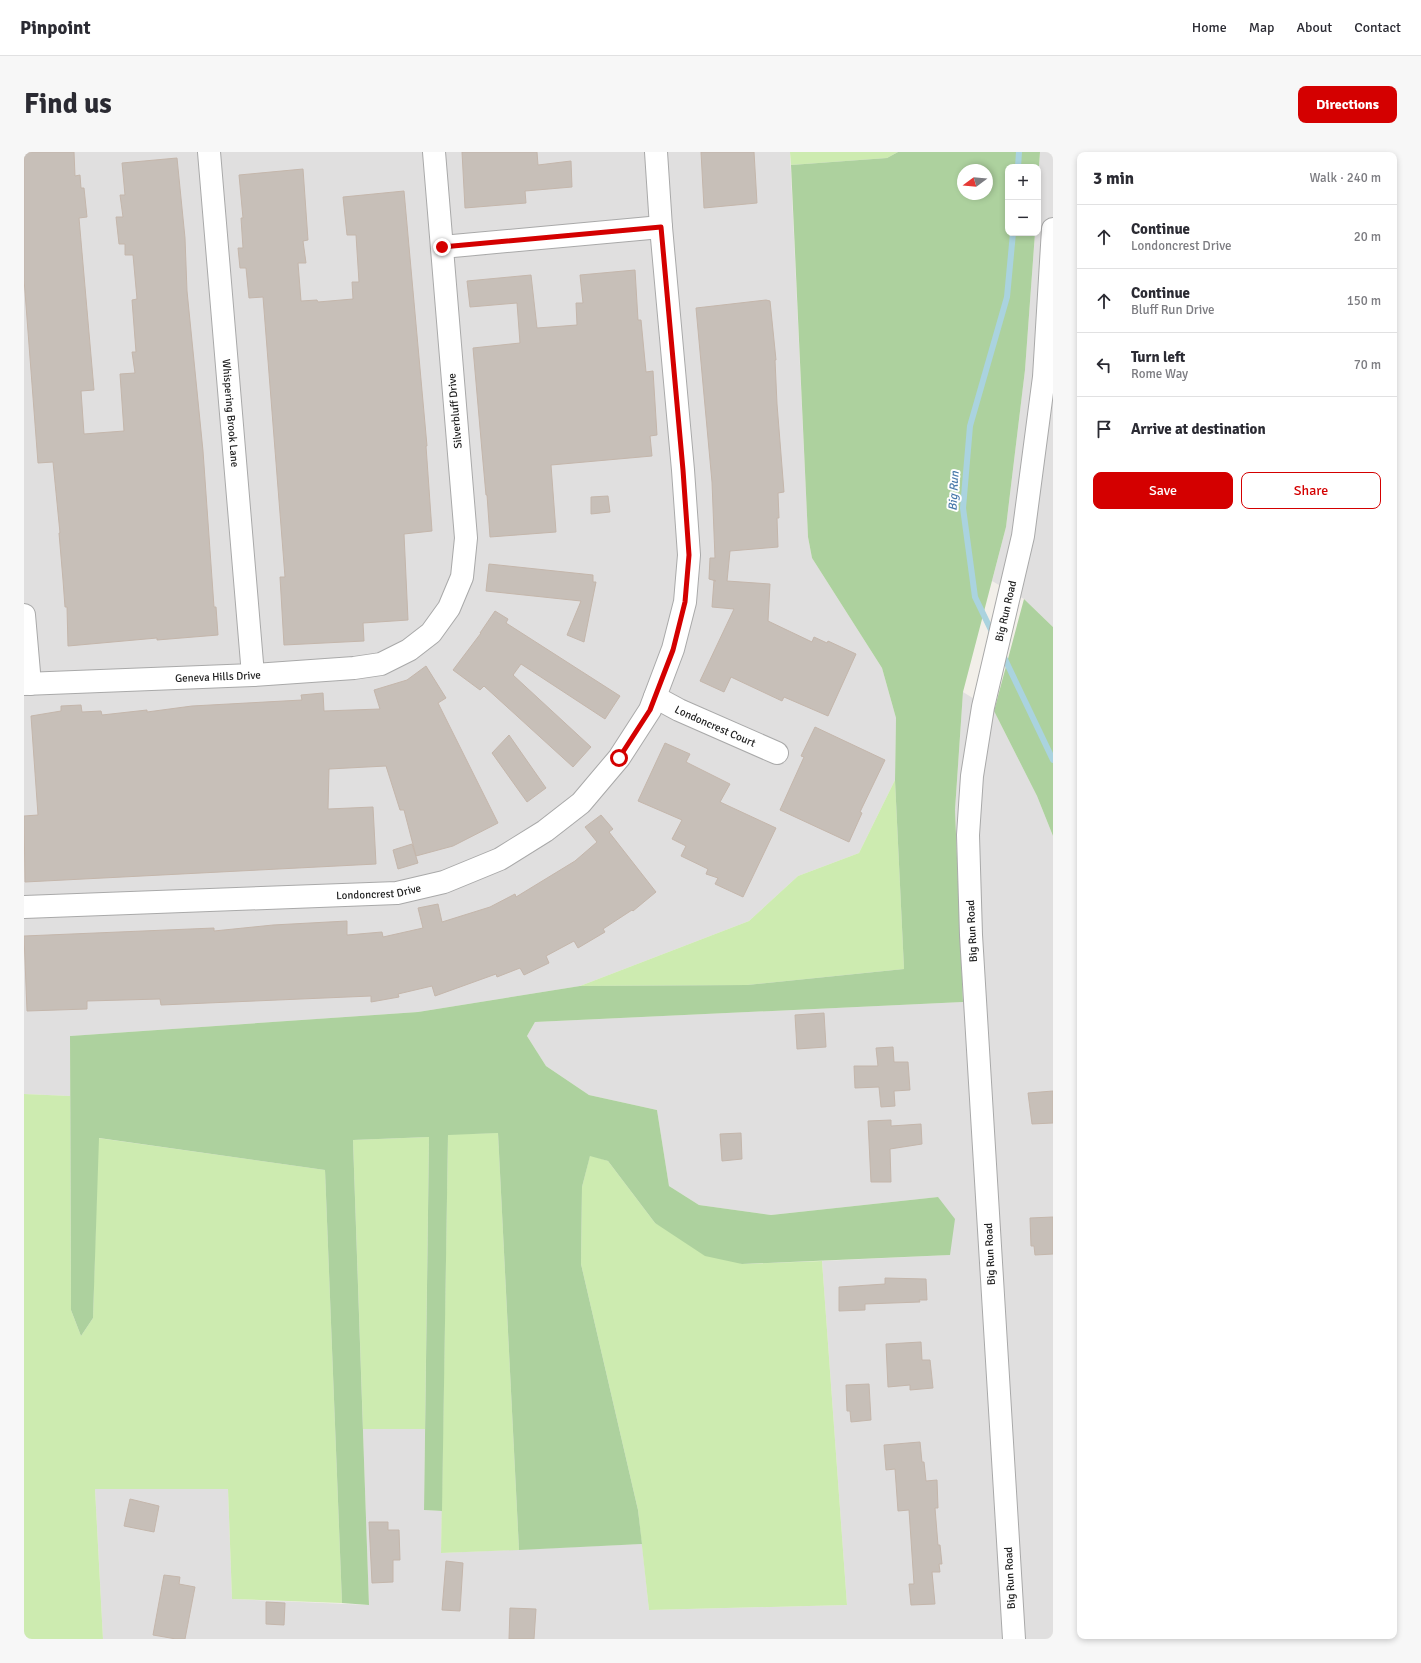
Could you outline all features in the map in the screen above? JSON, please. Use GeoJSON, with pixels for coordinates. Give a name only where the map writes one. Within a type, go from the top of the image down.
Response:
{"type":"FeatureCollection","features":[{"type":"Feature","properties":{"kind":"street","name":"Whispering Brook Lane"},"geometry":{"type":"LineString","coordinates":[[209,152],[253,674]]}},
{"type":"Feature","properties":{"kind":"street","name":"Silverbluff Drive"},"geometry":{"type":"LineString","coordinates":[[409,650],[431,633],[449,608],[462,577],[466,538],[434,152]]}},
{"type":"Feature","properties":{"kind":"street","name":"Londoncrest Drive"},"geometry":{"type":"LineString","coordinates":[[24,907],[397,893],[444,882],[500,859],[545,831],[581,803],[619,758],[650,710],[673,650],[685,602],[689,555],[656,152]]}},
{"type":"Feature","properties":{"kind":"street"},"geometry":{"type":"LineString","coordinates":[[442,247],[661,227]]}},
{"type":"Feature","properties":{"kind":"street","name":"Big Run Road"},"geometry":{"type":"LineString","coordinates":[[1014,1639],[971,935],[968,834],[972,776],[983,707],[1023,536],[1044,377],[1053,229]]}},
{"type":"Feature","properties":{"kind":"street"},"geometry":{"type":"LineString","coordinates":[[24,615],[27,684]]}},
{"type":"Feature","properties":{"kind":"street","name":"Geneva Hills Drive"},"geometry":{"type":"LineString","coordinates":[[27,684],[354,668],[381,664],[409,650]]}},
{"type":"Feature","properties":{"kind":"street","name":"Londoncrest Court"},"geometry":{"type":"LineString","coordinates":[[655,697],[679,710],[777,753]]}},
{"type":"Feature","properties":{"kind":"shaded area"},"geometry":{"type":"Polygon","coordinates":[[[24,152],[790,152],[808,537],[812,558],[882,668],[896,718],[895,780],[859,853],[798,876],[749,921],[580,986],[418,1012],[70,1036],[70,1096],[24,1094],[24,152]]]}},
{"type":"Feature","properties":{"kind":"shaded area"},"geometry":{"type":"Polygon","coordinates":[[[1040,152],[1053,152],[1053,627],[1024,599],[992,581],[1006,527],[1025,370],[1035,236],[1041,236],[1041,164],[1039,164],[1040,152]]]}},
{"type":"Feature","properties":{"kind":"shaded area"},"geometry":{"type":"Polygon","coordinates":[[[963,692],[994,711],[1037,796],[1053,836],[1053,1639],[103,1639],[95,1489],[228,1489],[232,1599],[369,1605],[363,1429],[425,1429],[424,1510],[442,1511],[441,1553],[642,1544],[649,1610],[847,1605],[822,1261],[950,1255],[938,1197],[771,1215],[699,1205],[669,1186],[657,1110],[589,1095],[546,1066],[527,1036],[535,1022],[963,1002],[955,810],[963,692]]]}},
{"type":"Feature","properties":{"kind":"green space"},"geometry":{"type":"Polygon","coordinates":[[[790,152],[898,152],[887,158],[791,165],[790,152]]]}},
{"type":"Feature","properties":{"kind":"green space"},"geometry":{"type":"Polygon","coordinates":[[[898,152],[1040,152],[1039,164],[1005,164],[1005,236],[1035,236],[1025,370],[1006,527],[963,692],[955,810],[963,1002],[535,1022],[527,1036],[546,1066],[589,1095],[657,1110],[669,1186],[699,1205],[771,1215],[938,1197],[955,1219],[950,1255],[742,1264],[705,1256],[655,1223],[608,1161],[590,1156],[582,1187],[581,1264],[638,1510],[642,1544],[519,1550],[498,1133],[448,1135],[442,1511],[424,1510],[429,1137],[353,1140],[369,1605],[342,1603],[325,1170],[99,1138],[93,1318],[81,1336],[71,1310],[70,1036],[418,1012],[580,986],[747,985],[904,969],[895,780],[896,718],[882,668],[812,558],[808,537],[791,165],[887,158],[898,152]]]}},
{"type":"Feature","properties":{"kind":"green space"},"geometry":{"type":"Polygon","coordinates":[[[1024,599],[1053,627],[1053,836],[1037,796],[994,711],[1024,599]]]}},
{"type":"Feature","properties":{"kind":"green space"},"geometry":{"type":"Polygon","coordinates":[[[895,780],[904,969],[747,985],[580,986],[749,921],[798,876],[859,853],[895,780]]]}},
{"type":"Feature","properties":{"kind":"green space"},"geometry":{"type":"Polygon","coordinates":[[[24,1094],[70,1096],[71,1310],[81,1336],[93,1318],[98,1138],[325,1170],[342,1603],[232,1599],[228,1489],[95,1489],[103,1639],[24,1639],[24,1094]]]}},
{"type":"Feature","properties":{"kind":"green space"},"geometry":{"type":"Polygon","coordinates":[[[498,1133],[519,1550],[441,1553],[448,1134],[498,1133]]]}},
{"type":"Feature","properties":{"kind":"green space"},"geometry":{"type":"Polygon","coordinates":[[[429,1137],[425,1429],[363,1429],[353,1140],[429,1137]]]}},
{"type":"Feature","properties":{"kind":"green space"},"geometry":{"type":"Polygon","coordinates":[[[590,1155],[608,1161],[655,1223],[742,1264],[822,1261],[847,1605],[649,1610],[638,1510],[581,1264],[582,1187],[590,1155]]]}},
{"type":"Feature","properties":{"kind":"building"},"geometry":{"type":"Polygon","coordinates":[[[24,152],[74,152],[75,176],[80,175],[81,188],[84,188],[87,217],[79,218],[94,390],[81,391],[84,434],[124,431],[120,374],[135,373],[132,352],[136,352],[132,300],[137,299],[133,255],[125,255],[125,244],[119,244],[116,217],[123,217],[120,195],[125,195],[122,163],[177,158],[185,238],[187,291],[203,451],[214,607],[216,607],[218,635],[157,640],[157,638],[68,646],[67,607],[65,607],[53,462],[38,463],[24,279],[24,152]]]}},
{"type":"Feature","properties":{"kind":"building"},"geometry":{"type":"Polygon","coordinates":[[[462,152],[537,152],[538,165],[571,161],[572,187],[525,191],[526,203],[465,208],[462,152]]]}},
{"type":"Feature","properties":{"kind":"building"},"geometry":{"type":"Polygon","coordinates":[[[701,152],[754,152],[757,203],[704,208],[701,152]]]}},
{"type":"Feature","properties":{"kind":"building"},"geometry":{"type":"Polygon","coordinates":[[[303,169],[308,240],[303,241],[306,263],[298,263],[301,301],[317,300],[318,302],[353,299],[352,282],[359,282],[356,235],[347,235],[343,197],[404,191],[427,446],[432,531],[404,534],[408,620],[363,623],[364,641],[284,645],[280,577],[285,577],[263,297],[249,298],[246,268],[240,268],[238,248],[243,248],[241,218],[243,218],[239,175],[303,169]]]}},
{"type":"Feature","properties":{"kind":"building"},"geometry":{"type":"Polygon","coordinates":[[[635,270],[638,320],[641,320],[646,372],[653,371],[657,435],[650,436],[652,456],[551,465],[556,532],[490,537],[473,348],[520,343],[517,303],[470,307],[467,281],[531,275],[537,328],[577,325],[576,303],[583,303],[580,275],[635,270]]]}},
{"type":"Feature","properties":{"kind":"building"},"geometry":{"type":"Polygon","coordinates":[[[766,300],[770,301],[776,360],[777,404],[784,492],[778,493],[778,547],[730,551],[727,581],[770,584],[768,621],[812,642],[814,637],[827,643],[828,641],[856,654],[828,716],[784,697],[782,701],[731,677],[724,692],[700,681],[734,609],[712,607],[714,580],[709,579],[710,558],[715,558],[712,482],[696,308],[766,300]]]}},
{"type":"Feature","properties":{"kind":"building"},"geometry":{"type":"Polygon","coordinates":[[[608,496],[610,512],[591,514],[591,497],[608,496]]]}},
{"type":"Feature","properties":{"kind":"building"},"geometry":{"type":"Polygon","coordinates":[[[489,564],[593,575],[593,582],[596,582],[584,642],[567,635],[581,601],[486,591],[489,564]]]}},
{"type":"Feature","properties":{"kind":"building"},"geometry":{"type":"Polygon","coordinates":[[[495,611],[508,619],[506,623],[620,696],[605,719],[521,664],[513,675],[591,747],[573,767],[484,686],[480,690],[453,670],[481,633],[495,611]]]}},
{"type":"Feature","properties":{"kind":"building"},"geometry":{"type":"Polygon","coordinates":[[[426,666],[446,698],[438,703],[498,823],[453,846],[416,856],[404,810],[400,810],[386,766],[329,769],[328,809],[373,807],[376,864],[25,882],[24,816],[38,815],[31,716],[61,711],[61,706],[81,705],[82,712],[101,711],[102,715],[147,710],[147,712],[192,706],[302,700],[301,695],[323,693],[324,711],[380,709],[374,690],[407,680],[426,666]]]}},
{"type":"Feature","properties":{"kind":"building"},"geometry":{"type":"Polygon","coordinates":[[[815,727],[885,760],[860,812],[862,813],[849,842],[780,810],[804,757],[801,756],[815,727]]]}},
{"type":"Feature","properties":{"kind":"building"},"geometry":{"type":"Polygon","coordinates":[[[509,735],[546,788],[527,802],[492,753],[509,735]]]}},
{"type":"Feature","properties":{"kind":"building"},"geometry":{"type":"Polygon","coordinates":[[[665,743],[690,754],[686,762],[730,784],[720,802],[776,828],[743,897],[715,884],[718,878],[706,874],[708,869],[681,856],[686,846],[672,839],[682,820],[638,801],[665,743]]]}},
{"type":"Feature","properties":{"kind":"building"},"geometry":{"type":"Polygon","coordinates":[[[601,815],[613,829],[609,832],[656,892],[633,911],[632,910],[603,929],[605,932],[578,948],[574,941],[546,956],[549,963],[524,975],[520,968],[497,977],[496,974],[435,996],[432,986],[398,994],[399,997],[371,1002],[371,996],[161,1005],[160,999],[87,1001],[87,1009],[27,1011],[24,936],[214,928],[214,931],[273,925],[347,921],[347,935],[382,932],[383,937],[423,928],[418,908],[438,904],[442,922],[490,907],[515,894],[516,897],[575,861],[597,842],[585,827],[601,815]]]}},
{"type":"Feature","properties":{"kind":"building"},"geometry":{"type":"Polygon","coordinates":[[[412,844],[418,863],[398,869],[393,850],[412,844]]]}},
{"type":"Feature","properties":{"kind":"building"},"geometry":{"type":"Polygon","coordinates":[[[824,1013],[826,1047],[797,1049],[795,1015],[824,1013]]]}},
{"type":"Feature","properties":{"kind":"building"},"geometry":{"type":"Polygon","coordinates":[[[893,1047],[894,1062],[908,1062],[910,1090],[894,1091],[895,1106],[881,1107],[879,1087],[855,1088],[854,1066],[878,1066],[876,1048],[893,1047]]]}},
{"type":"Feature","properties":{"kind":"building"},"geometry":{"type":"Polygon","coordinates":[[[1053,1091],[1053,1123],[1032,1124],[1028,1093],[1053,1091]]]}},
{"type":"Feature","properties":{"kind":"building"},"geometry":{"type":"Polygon","coordinates":[[[891,1120],[891,1126],[921,1124],[922,1144],[890,1149],[891,1182],[871,1182],[868,1121],[891,1120]]]}},
{"type":"Feature","properties":{"kind":"building"},"geometry":{"type":"Polygon","coordinates":[[[741,1133],[742,1159],[722,1161],[720,1134],[741,1133]]]}},
{"type":"Feature","properties":{"kind":"building"},"geometry":{"type":"Polygon","coordinates":[[[1053,1217],[1053,1254],[1035,1255],[1034,1246],[1031,1246],[1030,1218],[1053,1217]]]}},
{"type":"Feature","properties":{"kind":"building"},"geometry":{"type":"Polygon","coordinates":[[[885,1278],[926,1279],[927,1300],[919,1300],[920,1302],[865,1304],[865,1310],[839,1311],[839,1287],[885,1284],[885,1278]]]}},
{"type":"Feature","properties":{"kind":"building"},"geometry":{"type":"Polygon","coordinates":[[[921,1342],[922,1360],[930,1360],[933,1388],[910,1390],[910,1385],[888,1387],[886,1344],[921,1342]]]}},
{"type":"Feature","properties":{"kind":"building"},"geometry":{"type":"Polygon","coordinates":[[[869,1384],[871,1420],[851,1422],[850,1411],[847,1411],[846,1385],[869,1384]]]}},
{"type":"Feature","properties":{"kind":"building"},"geometry":{"type":"Polygon","coordinates":[[[920,1442],[926,1481],[937,1480],[938,1508],[935,1508],[938,1545],[940,1545],[942,1564],[939,1564],[940,1572],[932,1572],[935,1604],[911,1605],[909,1584],[914,1584],[909,1510],[898,1511],[895,1469],[886,1470],[884,1445],[920,1442]]]}},
{"type":"Feature","properties":{"kind":"building"},"geometry":{"type":"Polygon","coordinates":[[[130,1499],[159,1506],[154,1532],[124,1526],[130,1499]]]}},
{"type":"Feature","properties":{"kind":"building"},"geometry":{"type":"Polygon","coordinates":[[[369,1522],[388,1522],[388,1530],[399,1530],[400,1560],[393,1560],[393,1582],[372,1583],[369,1522]]]}},
{"type":"Feature","properties":{"kind":"building"},"geometry":{"type":"Polygon","coordinates":[[[446,1561],[463,1563],[460,1611],[442,1610],[446,1561]]]}},
{"type":"Feature","properties":{"kind":"building"},"geometry":{"type":"Polygon","coordinates":[[[164,1575],[180,1577],[179,1584],[195,1587],[185,1639],[153,1635],[164,1575]]]}},
{"type":"Feature","properties":{"kind":"building"},"geometry":{"type":"Polygon","coordinates":[[[266,1602],[285,1603],[284,1625],[266,1624],[266,1602]]]}},
{"type":"Feature","properties":{"kind":"building"},"geometry":{"type":"Polygon","coordinates":[[[510,1608],[536,1609],[534,1639],[509,1639],[510,1608]]]}},
{"type":"Feature","properties":{"kind":"waterway","name":"Big Run"},"geometry":{"type":"LineString","coordinates":[[1018,164],[1019,152]]}},
{"type":"Feature","properties":{"kind":"waterway","name":"Big Run"},"geometry":{"type":"LineString","coordinates":[[993,634],[975,597],[963,508],[970,426],[1007,297],[1013,236]]}},
{"type":"Feature","properties":{"kind":"waterway","name":"Big Run"},"geometry":{"type":"LineString","coordinates":[[1002,653],[1053,760]]}},
{"type":"Feature","properties":{"kind":"route"},"geometry":{"type":"LineString","coordinates":[[442,247],[661,227],[683,470],[689,555],[685,602],[673,650],[650,710],[619,758]]}}]}
